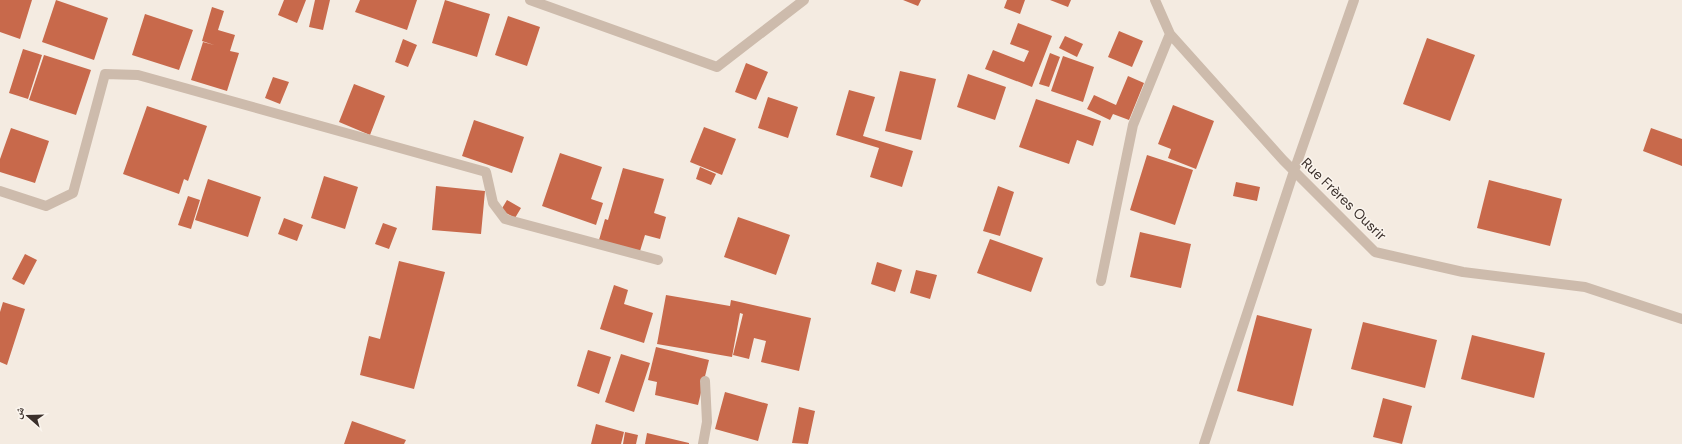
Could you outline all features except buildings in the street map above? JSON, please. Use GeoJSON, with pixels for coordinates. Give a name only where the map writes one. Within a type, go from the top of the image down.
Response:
{"type":"FeatureCollection","features":[{"type":"Feature","properties":{"kind":"street"},"geometry":{"type":"LineString","coordinates":[[530,0],[716,67],[804,0]]}},
{"type":"Feature","properties":{"kind":"street","name":"Rue Frères Ousrir"},"geometry":{"type":"LineString","coordinates":[[1155,0],[1170,34],[1294,171],[1375,252],[1463,272],[1585,287],[1682,319]]}},
{"type":"Feature","properties":{"kind":"street"},"geometry":{"type":"LineString","coordinates":[[1204,444],[1294,171],[1354,0]]}},
{"type":"Feature","properties":{"kind":"street"},"geometry":{"type":"LineString","coordinates":[[1101,281],[1133,125],[1170,34]]}},
{"type":"Feature","properties":{"kind":"street"},"geometry":{"type":"LineString","coordinates":[[0,191],[46,206],[73,193],[105,74],[138,75],[486,172],[493,203],[505,220],[658,260]]}},
{"type":"Feature","properties":{"kind":"street"},"geometry":{"type":"LineString","coordinates":[[703,444],[707,422],[705,381]]}}]}
